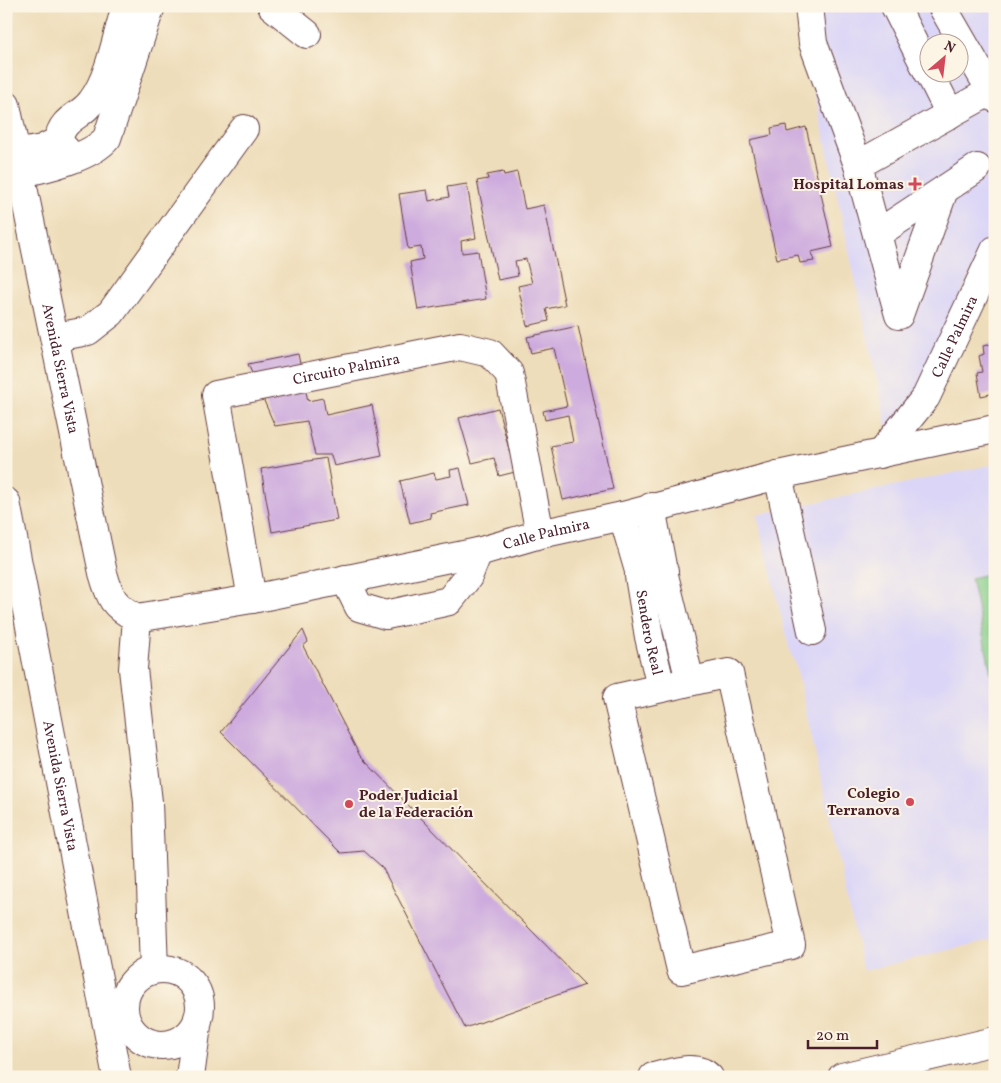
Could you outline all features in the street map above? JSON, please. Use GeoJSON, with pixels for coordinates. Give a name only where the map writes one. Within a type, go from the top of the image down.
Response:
{"type":"FeatureCollection","features":[{"type":"Feature","properties":{"kind":"street"},"geometry":{"type":"LineString","coordinates":[[65,149],[60,133],[68,120],[85,110],[99,89],[126,6]]}},
{"type":"Feature","properties":{"kind":"street"},"geometry":{"type":"LineString","coordinates":[[18,164],[42,149],[94,151],[107,138],[151,6]]}},
{"type":"Feature","properties":{"kind":"street"},"geometry":{"type":"LineString","coordinates":[[272,6],[307,34]]}},
{"type":"Feature","properties":{"kind":"street"},"geometry":{"type":"LineString","coordinates":[[809,6],[813,43],[858,165],[899,315],[944,190]]}},
{"type":"Feature","properties":{"kind":"street"},"geometry":{"type":"LineString","coordinates":[[895,6],[918,51]]}},
{"type":"Feature","properties":{"kind":"street"},"geometry":{"type":"LineString","coordinates":[[858,165],[950,114],[993,95],[942,6]]}},
{"type":"Feature","properties":{"kind":"street"},"geometry":{"type":"LineString","coordinates":[[934,82],[950,114]]}},
{"type":"Feature","properties":{"kind":"street","name":"Avenida Sierra Vista"},"geometry":{"type":"LineString","coordinates":[[6,105],[109,595],[120,609],[137,618]]}},
{"type":"Feature","properties":{"kind":"street"},"geometry":{"type":"LineString","coordinates":[[56,338],[88,330],[111,313],[244,129]]}},
{"type":"Feature","properties":{"kind":"street"},"geometry":{"type":"LineString","coordinates":[[877,234],[977,168]]}},
{"type":"Feature","properties":{"kind":"street","name":"Calle Palmira"},"geometry":{"type":"LineString","coordinates":[[137,618],[252,599],[478,552],[540,534],[623,516],[651,507],[778,475],[880,454],[926,397],[995,250]]}},
{"type":"Feature","properties":{"kind":"street","name":"Circuito Palmira"},"geometry":{"type":"LineString","coordinates":[[252,599],[216,395],[460,346],[490,353],[509,372],[540,534]]}},
{"type":"Feature","properties":{"kind":"street","name":"Calle Palmira"},"geometry":{"type":"LineString","coordinates":[[926,397],[943,440]]}},
{"type":"Feature","properties":{"kind":"street"},"geometry":{"type":"LineString","coordinates":[[880,454],[995,429]]}},
{"type":"Feature","properties":{"kind":"street"},"geometry":{"type":"LineString","coordinates":[[778,475],[812,631]]}},
{"type":"Feature","properties":{"kind":"street","name":"Avenida Sierra Vista"},"geometry":{"type":"LineString","coordinates":[[6,502],[116,1073]]}},
{"type":"Feature","properties":{"kind":"street","name":"Sendero Real"},"geometry":{"type":"LineString","coordinates":[[651,507],[649,637],[661,687]]}},
{"type":"Feature","properties":{"kind":"street","name":"Sendero Real"},"geometry":{"type":"LineString","coordinates":[[623,516],[651,572],[690,681]]}},
{"type":"Feature","properties":{"kind":"street"},"geometry":{"type":"LineString","coordinates":[[344,579],[359,607],[386,615],[449,601],[468,577],[478,552]]}},
{"type":"Feature","properties":{"kind":"street"},"geometry":{"type":"LineString","coordinates":[[137,618],[133,669],[148,802],[154,969]]}},
{"type":"Feature","properties":{"kind":"street"},"geometry":{"type":"LineString","coordinates":[[729,673],[791,945],[681,970],[617,698],[661,687],[729,673]]}},
{"type":"Feature","properties":{"kind":"street"},"geometry":{"type":"LineString","coordinates":[[190,1077],[198,1018],[200,1001],[189,979],[167,968],[154,969],[138,976],[126,991],[123,1003],[124,1016],[129,1028],[138,1037],[150,1044],[163,1045],[176,1042],[187,1036],[198,1018]]}},
{"type":"Feature","properties":{"kind":"street"},"geometry":{"type":"LineString","coordinates":[[842,1077],[995,1041]]}},
{"type":"Feature","properties":{"kind":"street"},"geometry":{"type":"LineString","coordinates":[[653,1077],[688,1070],[706,1074],[709,1077]]}},
{"type":"Feature","properties":{"kind":"shaded area","name":"Hospital Lomas"},"geometry":{"type":"Polygon","coordinates":[[[796,6],[995,6],[995,221],[897,432],[889,436],[796,6]]]}},
{"type":"Feature","properties":{"kind":"shaded area","name":"Colegio Terranova"},"geometry":{"type":"Polygon","coordinates":[[[995,464],[995,939],[863,971],[796,665],[790,652],[757,515],[995,464]]]}},
{"type":"Feature","properties":{"kind":"green space"},"geometry":{"type":"Polygon","coordinates":[[[988,574],[991,587],[995,583],[995,692],[971,578],[988,574]]]}},
{"type":"Feature","properties":{"kind":"building"},"geometry":{"type":"Polygon","coordinates":[[[786,125],[787,132],[806,127],[833,247],[811,252],[814,261],[800,263],[798,255],[777,259],[750,140],[772,135],[771,128],[786,125]]]}},
{"type":"Feature","properties":{"kind":"building"},"geometry":{"type":"Polygon","coordinates":[[[503,172],[504,175],[517,172],[525,209],[544,205],[565,305],[546,309],[549,321],[527,326],[518,286],[532,283],[526,259],[515,261],[518,276],[498,280],[477,181],[488,179],[487,175],[503,172]]]}},
{"type":"Feature","properties":{"kind":"building"},"geometry":{"type":"Polygon","coordinates":[[[467,184],[476,238],[461,241],[462,253],[478,251],[486,299],[418,310],[410,262],[423,259],[421,247],[408,249],[399,194],[427,190],[429,201],[449,197],[447,187],[467,184]]]}},
{"type":"Feature","properties":{"kind":"building"},"geometry":{"type":"Polygon","coordinates":[[[578,326],[613,489],[563,500],[551,446],[573,442],[568,415],[545,420],[543,411],[567,406],[554,348],[531,353],[527,337],[578,326]]]}},
{"type":"Feature","properties":{"kind":"building"},"geometry":{"type":"Polygon","coordinates":[[[995,343],[995,393],[981,396],[977,373],[982,372],[979,356],[984,354],[983,346],[995,343]]]}},
{"type":"Feature","properties":{"kind":"building"},"geometry":{"type":"Polygon","coordinates":[[[298,354],[308,401],[323,398],[326,415],[372,405],[382,456],[334,466],[331,455],[315,455],[307,421],[275,426],[248,364],[298,354]]]}},
{"type":"Feature","properties":{"kind":"building"},"geometry":{"type":"Polygon","coordinates":[[[498,408],[515,472],[499,476],[494,458],[472,463],[459,418],[498,408]]]}},
{"type":"Feature","properties":{"kind":"building"},"geometry":{"type":"Polygon","coordinates":[[[326,458],[337,520],[272,532],[261,469],[326,458]]]}},
{"type":"Feature","properties":{"kind":"building"},"geometry":{"type":"Polygon","coordinates":[[[460,468],[469,505],[430,513],[431,518],[410,523],[400,481],[434,473],[436,479],[451,476],[450,470],[460,468]]]}},
{"type":"Feature","properties":{"kind":"building","name":"Poder Judicial de la Federación"},"geometry":{"type":"Polygon","coordinates":[[[303,630],[308,642],[303,646],[360,756],[585,985],[465,1028],[382,867],[364,851],[341,853],[221,732],[303,630]]]}},
{"type":"Feature","properties":{"kind":"place","name":"Hospital Lomas"},"geometry":{"type":"Point","coordinates":[915,184]}},
{"type":"Feature","properties":{"kind":"place","name":"Colegio Terranova"},"geometry":{"type":"Point","coordinates":[910,802]}},
{"type":"Feature","properties":{"kind":"place","name":"Poder Judicial de la Federación"},"geometry":{"type":"Point","coordinates":[349,804]}}]}
